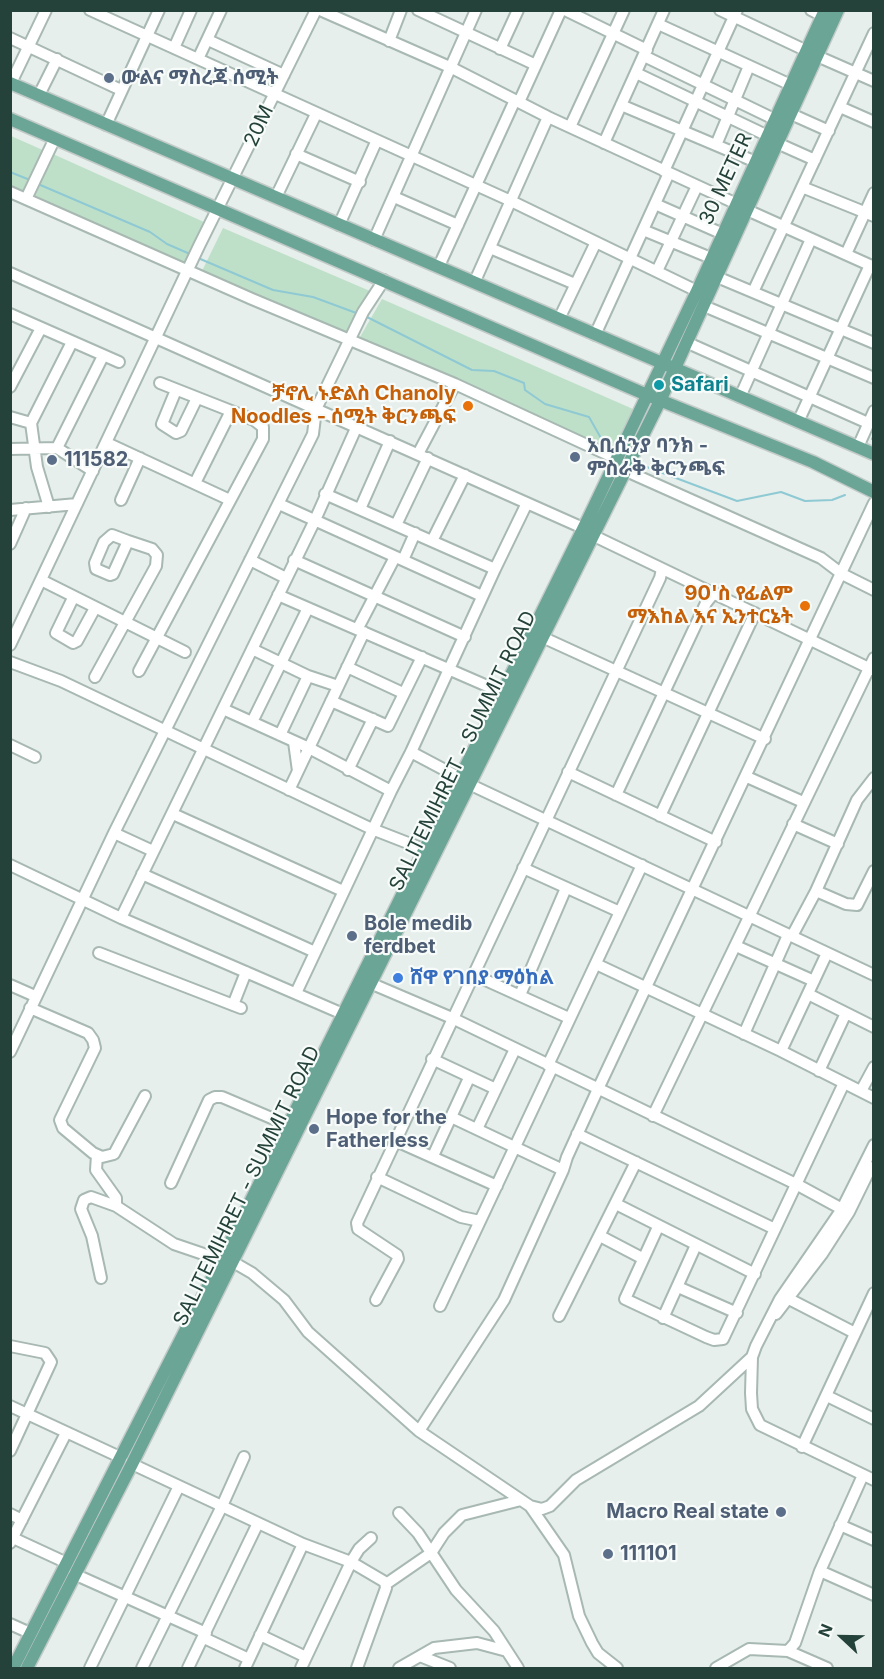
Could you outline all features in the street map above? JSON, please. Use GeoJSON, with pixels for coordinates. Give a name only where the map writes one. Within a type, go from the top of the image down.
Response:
{"type":"FeatureCollection","features":[{"type":"Feature","properties":{"kind":"main road"},"geometry":{"type":"LineString","coordinates":[[742,207],[773,140],[791,114],[812,54],[838,10]]}},
{"type":"Feature","properties":{"kind":"main road","name":"30 METER"},"geometry":{"type":"LineString","coordinates":[[675,369],[717,277],[756,162],[773,140],[776,120],[791,85],[812,54],[824,13]]}},
{"type":"Feature","properties":{"kind":"main road"},"geometry":{"type":"LineString","coordinates":[[11,83],[873,454]]}},
{"type":"Feature","properties":{"kind":"main road"},"geometry":{"type":"LineString","coordinates":[[10,119],[660,401],[813,462],[873,492]]}},
{"type":"Feature","properties":{"kind":"main road","name":"30 METER"},"geometry":{"type":"LineString","coordinates":[[615,458],[723,234],[742,207]]}},
{"type":"Feature","properties":{"kind":"main road"},"geometry":{"type":"LineString","coordinates":[[660,401],[675,369]]}},
{"type":"Feature","properties":{"kind":"main road","name":"SALITEMIHRET - SUMMIT ROAD"},"geometry":{"type":"LineString","coordinates":[[588,527],[624,470],[660,401]]}},
{"type":"Feature","properties":{"kind":"main road","name":"SALITEMIHRET - SUMMIT ROAD"},"geometry":{"type":"LineString","coordinates":[[127,1461],[228,1258],[370,983],[464,781],[542,637],[615,458]]}},
{"type":"Feature","properties":{"kind":"main road"},"geometry":{"type":"LineString","coordinates":[[464,781],[501,692],[588,527]]}},
{"type":"Feature","properties":{"kind":"main road"},"geometry":{"type":"LineString","coordinates":[[228,1258],[288,1125],[343,1014],[430,852]]}},
{"type":"Feature","properties":{"kind":"main road"},"geometry":{"type":"LineString","coordinates":[[13,1668],[67,1563],[127,1461]]}},
{"type":"Feature","properties":{"kind":"main road"},"geometry":{"type":"LineString","coordinates":[[27,1668],[127,1461]]}},
{"type":"Feature","properties":{"kind":"street"},"geometry":{"type":"LineString","coordinates":[[11,83],[46,10]]}},
{"type":"Feature","properties":{"kind":"street"},"geometry":{"type":"LineString","coordinates":[[90,10],[376,142],[511,201],[697,291]]}},
{"type":"Feature","properties":{"kind":"street"},"geometry":{"type":"LineString","coordinates":[[106,125],[159,10]]}},
{"type":"Feature","properties":{"kind":"street"},"geometry":{"type":"LineString","coordinates":[[174,48],[191,10]]}},
{"type":"Feature","properties":{"kind":"street"},"geometry":{"type":"LineString","coordinates":[[198,59],[221,10]]}},
{"type":"Feature","properties":{"kind":"street"},"geometry":{"type":"LineString","coordinates":[[318,10],[452,68],[548,117],[872,266],[798,422]]}},
{"type":"Feature","properties":{"kind":"street","name":"20M"},"geometry":{"type":"LineString","coordinates":[[10,645],[157,339],[199,246],[318,10]]}},
{"type":"Feature","properties":{"kind":"street"},"geometry":{"type":"LineString","coordinates":[[389,41],[401,10]]}},
{"type":"Feature","properties":{"kind":"street"},"geometry":{"type":"LineString","coordinates":[[418,10],[536,65]]}},
{"type":"Feature","properties":{"kind":"street"},"geometry":{"type":"LineString","coordinates":[[375,240],[476,10]]}},
{"type":"Feature","properties":{"kind":"street"},"geometry":{"type":"LineString","coordinates":[[500,49],[518,10]]}},
{"type":"Feature","properties":{"kind":"street"},"geometry":{"type":"LineString","coordinates":[[439,267],[517,101],[563,10],[776,120]]}},
{"type":"Feature","properties":{"kind":"street"},"geometry":{"type":"LineString","coordinates":[[570,127],[624,10]]}},
{"type":"Feature","properties":{"kind":"street"},"geometry":{"type":"LineString","coordinates":[[604,143],[664,10]]}},
{"type":"Feature","properties":{"kind":"street"},"geometry":{"type":"LineString","coordinates":[[720,10],[736,14],[812,54],[873,81]]}},
{"type":"Feature","properties":{"kind":"street"},"geometry":{"type":"LineString","coordinates":[[811,10],[824,13]]}},
{"type":"Feature","properties":{"kind":"street"},"geometry":{"type":"LineString","coordinates":[[595,335],[655,204],[682,131],[736,14]]}},
{"type":"Feature","properties":{"kind":"street"},"geometry":{"type":"LineString","coordinates":[[658,24],[791,85]]}},
{"type":"Feature","properties":{"kind":"street"},"geometry":{"type":"LineString","coordinates":[[10,38],[122,90]]}},
{"type":"Feature","properties":{"kind":"street"},"geometry":{"type":"LineString","coordinates":[[753,292],[872,39]]}},
{"type":"Feature","properties":{"kind":"street"},"geometry":{"type":"LineString","coordinates":[[208,40],[284,75]]}},
{"type":"Feature","properties":{"kind":"street"},"geometry":{"type":"LineString","coordinates":[[39,95],[57,59]]}},
{"type":"Feature","properties":{"kind":"street"},"geometry":{"type":"LineString","coordinates":[[716,145],[749,66]]}},
{"type":"Feature","properties":{"kind":"street"},"geometry":{"type":"LineString","coordinates":[[636,73],[815,159]]}},
{"type":"Feature","properties":{"kind":"street"},"geometry":{"type":"LineString","coordinates":[[621,105],[756,162]]}},
{"type":"Feature","properties":{"kind":"street"},"geometry":{"type":"LineString","coordinates":[[840,107],[873,122]]}},
{"type":"Feature","properties":{"kind":"street"},"geometry":{"type":"LineString","coordinates":[[276,197],[316,114]]}},
{"type":"Feature","properties":{"kind":"street"},"geometry":{"type":"LineString","coordinates":[[791,114],[829,130]]}},
{"type":"Feature","properties":{"kind":"street"},"geometry":{"type":"LineString","coordinates":[[475,281],[548,117]]}},
{"type":"Feature","properties":{"kind":"street"},"geometry":{"type":"LineString","coordinates":[[27,199],[55,138]]}},
{"type":"Feature","properties":{"kind":"street"},"geometry":{"type":"LineString","coordinates":[[339,225],[376,142]]}},
{"type":"Feature","properties":{"kind":"street"},"geometry":{"type":"LineString","coordinates":[[296,154],[360,182]]}},
{"type":"Feature","properties":{"kind":"street"},"geometry":{"type":"LineString","coordinates":[[657,271],[697,186]]}},
{"type":"Feature","properties":{"kind":"street"},"geometry":{"type":"LineString","coordinates":[[802,187],[869,214]]}},
{"type":"Feature","properties":{"kind":"street"},"geometry":{"type":"LineString","coordinates":[[10,192],[190,266],[350,339],[456,384],[615,458]]}},
{"type":"Feature","properties":{"kind":"street"},"geometry":{"type":"LineString","coordinates":[[846,254],[869,214],[873,193]]}},
{"type":"Feature","properties":{"kind":"street"},"geometry":{"type":"LineString","coordinates":[[394,197],[458,225]]}},
{"type":"Feature","properties":{"kind":"street"},"geometry":{"type":"LineString","coordinates":[[655,204],[723,234]]}},
{"type":"Feature","properties":{"kind":"street"},"geometry":{"type":"LineString","coordinates":[[643,230],[711,258]]}},
{"type":"Feature","properties":{"kind":"street"},"geometry":{"type":"LineString","coordinates":[[740,397],[811,239]]}},
{"type":"Feature","properties":{"kind":"street"},"geometry":{"type":"LineString","coordinates":[[559,319],[596,242]]}},
{"type":"Feature","properties":{"kind":"street"},"geometry":{"type":"LineString","coordinates":[[490,248],[575,284]]}},
{"type":"Feature","properties":{"kind":"street"},"geometry":{"type":"LineString","coordinates":[[10,273],[527,503],[588,527],[662,569],[810,640],[872,665],[803,802],[653,1116]]}},
{"type":"Feature","properties":{"kind":"street"},"geometry":{"type":"LineString","coordinates":[[717,277],[873,343]]}},
{"type":"Feature","properties":{"kind":"street"},"geometry":{"type":"LineString","coordinates":[[11,1048],[82,898],[313,434],[316,409],[361,317],[384,280]]}},
{"type":"Feature","properties":{"kind":"street"},"geometry":{"type":"LineString","coordinates":[[704,306],[873,378]]}},
{"type":"Feature","properties":{"kind":"street"},"geometry":{"type":"LineString","coordinates":[[11,317],[119,362]]}},
{"type":"Feature","properties":{"kind":"street"},"geometry":{"type":"LineString","coordinates":[[10,387],[41,328]]}},
{"type":"Feature","properties":{"kind":"street"},"geometry":{"type":"LineString","coordinates":[[49,507],[34,449],[32,423],[72,342]]}},
{"type":"Feature","properties":{"kind":"street"},"geometry":{"type":"LineString","coordinates":[[688,343],[868,423]]}},
{"type":"Feature","properties":{"kind":"street"},"geometry":{"type":"LineString","coordinates":[[57,448],[103,356]]}},
{"type":"Feature","properties":{"kind":"street"},"geometry":{"type":"LineString","coordinates":[[140,671],[263,439],[263,428],[254,420],[160,383]]}},
{"type":"Feature","properties":{"kind":"street"},"geometry":{"type":"LineString","coordinates":[[396,525],[423,456],[456,384]]}},
{"type":"Feature","properties":{"kind":"street"},"geometry":{"type":"LineString","coordinates":[[176,390],[162,424],[176,432],[181,431],[197,398]]}},
{"type":"Feature","properties":{"kind":"street"},"geometry":{"type":"LineString","coordinates":[[195,483],[231,411]]}},
{"type":"Feature","properties":{"kind":"street"},"geometry":{"type":"LineString","coordinates":[[858,447],[873,411]]}},
{"type":"Feature","properties":{"kind":"street"},"geometry":{"type":"LineString","coordinates":[[10,417],[32,423]]}},
{"type":"Feature","properties":{"kind":"street"},"geometry":{"type":"LineString","coordinates":[[121,918],[315,520],[357,426]]}},
{"type":"Feature","properties":{"kind":"street"},"geometry":{"type":"LineString","coordinates":[[360,509],[390,441]]}},
{"type":"Feature","properties":{"kind":"street"},"geometry":{"type":"LineString","coordinates":[[107,443],[230,500]]}},
{"type":"Feature","properties":{"kind":"street"},"geometry":{"type":"LineString","coordinates":[[10,449],[57,448]]}},
{"type":"Feature","properties":{"kind":"street"},"geometry":{"type":"LineString","coordinates":[[57,448],[59,452],[93,471]]}},
{"type":"Feature","properties":{"kind":"street"},"geometry":{"type":"LineString","coordinates":[[121,501],[140,458]]}},
{"type":"Feature","properties":{"kind":"street"},"geometry":{"type":"LineString","coordinates":[[624,470],[821,558],[842,574],[873,590]]}},
{"type":"Feature","properties":{"kind":"street"},"geometry":{"type":"LineString","coordinates":[[432,541],[465,475]]}},
{"type":"Feature","properties":{"kind":"street"},"geometry":{"type":"LineString","coordinates":[[325,494],[495,569]]}},
{"type":"Feature","properties":{"kind":"street"},"geometry":{"type":"LineString","coordinates":[[296,993],[527,503]]}},
{"type":"Feature","properties":{"kind":"street"},"geometry":{"type":"LineString","coordinates":[[419,1431],[504,1300],[577,1134],[765,739],[873,503]]}},
{"type":"Feature","properties":{"kind":"street"},"geometry":{"type":"LineString","coordinates":[[10,510],[77,504]]}},
{"type":"Feature","properties":{"kind":"street"},"geometry":{"type":"LineString","coordinates":[[279,504],[482,596]]}},
{"type":"Feature","properties":{"kind":"street"},"geometry":{"type":"LineString","coordinates":[[10,544],[26,508]]}},
{"type":"Feature","properties":{"kind":"street"},"geometry":{"type":"LineString","coordinates":[[289,790],[347,668],[375,596],[415,533]]}},
{"type":"Feature","properties":{"kind":"street"},"geometry":{"type":"LineString","coordinates":[[95,677],[156,566],[157,555],[152,549],[128,541]]}},
{"type":"Feature","properties":{"kind":"street"},"geometry":{"type":"LineString","coordinates":[[250,560],[286,578]]}},
{"type":"Feature","properties":{"kind":"street"},"geometry":{"type":"LineString","coordinates":[[294,560],[465,637]]}},
{"type":"Feature","properties":{"kind":"street"},"geometry":{"type":"LineString","coordinates":[[376,1300],[398,1258],[358,1228],[357,1223],[662,569]]}},
{"type":"Feature","properties":{"kind":"street"},"geometry":{"type":"LineString","coordinates":[[41,580],[185,652]]}},
{"type":"Feature","properties":{"kind":"street"},"geometry":{"type":"LineString","coordinates":[[616,795],[706,603],[714,593]]}},
{"type":"Feature","properties":{"kind":"street"},"geometry":{"type":"LineString","coordinates":[[278,595],[501,692]]}},
{"type":"Feature","properties":{"kind":"street"},"geometry":{"type":"LineString","coordinates":[[73,598],[57,629],[58,636],[76,643],[95,608]]}},
{"type":"Feature","properties":{"kind":"street"},"geometry":{"type":"LineString","coordinates":[[252,722],[308,609]]}},
{"type":"Feature","properties":{"kind":"street"},"geometry":{"type":"LineString","coordinates":[[660,816],[755,613]]}},
{"type":"Feature","properties":{"kind":"street"},"geometry":{"type":"LineString","coordinates":[[542,637],[765,739]]}},
{"type":"Feature","properties":{"kind":"street"},"geometry":{"type":"LineString","coordinates":[[252,649],[308,676],[338,686]]}},
{"type":"Feature","properties":{"kind":"street"},"geometry":{"type":"LineString","coordinates":[[331,700],[390,724],[422,657]]}},
{"type":"Feature","properties":{"kind":"street"},"geometry":{"type":"LineString","coordinates":[[10,662],[117,707],[202,750],[430,852]]}},
{"type":"Feature","properties":{"kind":"street"},"geometry":{"type":"LineString","coordinates":[[347,668],[403,693]]}},
{"type":"Feature","properties":{"kind":"street"},"geometry":{"type":"LineString","coordinates":[[280,735],[308,676]]}},
{"type":"Feature","properties":{"kind":"street"},"geometry":{"type":"LineString","coordinates":[[223,709],[309,748],[391,791]]}},
{"type":"Feature","properties":{"kind":"street"},"geometry":{"type":"LineString","coordinates":[[348,770],[373,719]]}},
{"type":"Feature","properties":{"kind":"street"},"geometry":{"type":"LineString","coordinates":[[294,742],[298,771]]}},
{"type":"Feature","properties":{"kind":"street"},"geometry":{"type":"LineString","coordinates":[[10,745],[36,757]]}},
{"type":"Feature","properties":{"kind":"street"},"geometry":{"type":"LineString","coordinates":[[411,752],[545,821],[873,975]]}},
{"type":"Feature","properties":{"kind":"street"},"geometry":{"type":"LineString","coordinates":[[568,772],[716,842]]}},
{"type":"Feature","properties":{"kind":"street"},"geometry":{"type":"LineString","coordinates":[[747,777],[803,802]]}},
{"type":"Feature","properties":{"kind":"street"},"geometry":{"type":"LineString","coordinates":[[744,1034],[775,964],[816,891],[838,844],[869,791],[873,778]]}},
{"type":"Feature","properties":{"kind":"street"},"geometry":{"type":"LineString","coordinates":[[173,814],[343,891]]}},
{"type":"Feature","properties":{"kind":"street"},"geometry":{"type":"LineString","coordinates":[[793,824],[838,844]]}},
{"type":"Feature","properties":{"kind":"street"},"geometry":{"type":"LineString","coordinates":[[114,833],[153,851]]}},
{"type":"Feature","properties":{"kind":"street"},"geometry":{"type":"LineString","coordinates":[[10,865],[121,918],[343,1014]]}},
{"type":"Feature","properties":{"kind":"street"},"geometry":{"type":"LineString","coordinates":[[440,1306],[515,1148],[569,1018],[642,865]]}},
{"type":"Feature","properties":{"kind":"street"},"geometry":{"type":"LineString","coordinates":[[523,868],[620,912]]}},
{"type":"Feature","properties":{"kind":"street"},"geometry":{"type":"LineString","coordinates":[[816,891],[846,904],[857,905],[873,871]]}},
{"type":"Feature","properties":{"kind":"street"},"geometry":{"type":"LineString","coordinates":[[142,874],[315,952]]}},
{"type":"Feature","properties":{"kind":"street"},"geometry":{"type":"LineString","coordinates":[[520,995],[566,888]]}},
{"type":"Feature","properties":{"kind":"street"},"geometry":{"type":"LineString","coordinates":[[736,946],[814,981]]}},
{"type":"Feature","properties":{"kind":"street"},"geometry":{"type":"LineString","coordinates":[[99,953],[237,1007],[246,972]]}},
{"type":"Feature","properties":{"kind":"street"},"geometry":{"type":"LineString","coordinates":[[781,1051],[827,953]]}},
{"type":"Feature","properties":{"kind":"street"},"geometry":{"type":"LineString","coordinates":[[596,964],[781,1051],[873,1098]]}},
{"type":"Feature","properties":{"kind":"street"},"geometry":{"type":"LineString","coordinates":[[472,974],[569,1018]]}},
{"type":"Feature","properties":{"kind":"street"},"geometry":{"type":"LineString","coordinates":[[370,983],[452,1018],[796,1184],[842,1209]]}},
{"type":"Feature","properties":{"kind":"street"},"geometry":{"type":"LineString","coordinates":[[10,986],[35,996]]}},
{"type":"Feature","properties":{"kind":"street"},"geometry":{"type":"LineString","coordinates":[[808,994],[873,1027]]}},
{"type":"Feature","properties":{"kind":"street"},"geometry":{"type":"LineString","coordinates":[[30,1008],[88,1033],[93,1040],[95,1048],[63,1113],[60,1124],[97,1155],[114,1154],[145,1096]]}},
{"type":"Feature","properties":{"kind":"street"},"geometry":{"type":"LineString","coordinates":[[819,1071],[846,1013]]}},
{"type":"Feature","properties":{"kind":"street"},"geometry":{"type":"LineString","coordinates":[[477,1128],[515,1049]]}},
{"type":"Feature","properties":{"kind":"street"},"geometry":{"type":"LineString","coordinates":[[432,1059],[496,1089]]}},
{"type":"Feature","properties":{"kind":"street"},"geometry":{"type":"LineString","coordinates":[[861,1090],[873,1067]]}},
{"type":"Feature","properties":{"kind":"street"},"geometry":{"type":"LineString","coordinates":[[433,1156],[469,1078]]}},
{"type":"Feature","properties":{"kind":"street"},"geometry":{"type":"LineString","coordinates":[[658,1227],[625,1299],[663,1318],[719,1340],[726,1336],[844,1083]]}},
{"type":"Feature","properties":{"kind":"street"},"geometry":{"type":"LineString","coordinates":[[171,1183],[209,1100],[215,1097],[222,1097],[288,1125]]}},
{"type":"Feature","properties":{"kind":"street"},"geometry":{"type":"LineString","coordinates":[[451,1117],[563,1170]]}},
{"type":"Feature","properties":{"kind":"street"},"geometry":{"type":"LineString","coordinates":[[577,1134],[775,1229]]}},
{"type":"Feature","properties":{"kind":"street"},"geometry":{"type":"LineString","coordinates":[[394,1140],[497,1186]]}},
{"type":"Feature","properties":{"kind":"street"},"geometry":{"type":"LineString","coordinates":[[101,1278],[92,1236],[81,1209],[84,1200],[91,1197],[116,1206],[174,1244],[228,1258],[252,1273],[284,1300],[308,1332],[419,1431],[525,1503],[542,1509],[550,1506],[576,1480],[699,1406],[752,1357],[780,1299],[842,1209],[873,1145]]}},
{"type":"Feature","properties":{"kind":"street"},"geometry":{"type":"LineString","coordinates":[[97,1155],[96,1170],[116,1198],[116,1206]]}},
{"type":"Feature","properties":{"kind":"street"},"geometry":{"type":"LineString","coordinates":[[559,1316],[636,1162]]}},
{"type":"Feature","properties":{"kind":"street"},"geometry":{"type":"LineString","coordinates":[[771,1319],[789,1299],[849,1212],[873,1162]]}},
{"type":"Feature","properties":{"kind":"street"},"geometry":{"type":"LineString","coordinates":[[377,1178],[461,1217],[480,1221]]}},
{"type":"Feature","properties":{"kind":"street"},"geometry":{"type":"LineString","coordinates":[[615,1204],[755,1274]]}},
{"type":"Feature","properties":{"kind":"street"},"geometry":{"type":"LineString","coordinates":[[600,1236],[642,1258]]}},
{"type":"Feature","properties":{"kind":"street"},"geometry":{"type":"LineString","coordinates":[[663,1318],[696,1245]]}},
{"type":"Feature","properties":{"kind":"street"},"geometry":{"type":"LineString","coordinates":[[678,1287],[737,1313]]}},
{"type":"Feature","properties":{"kind":"street"},"geometry":{"type":"LineString","coordinates":[[802,1447],[873,1296]]}},
{"type":"Feature","properties":{"kind":"street"},"geometry":{"type":"LineString","coordinates":[[789,1299],[855,1332]]}},
{"type":"Feature","properties":{"kind":"street"},"geometry":{"type":"LineString","coordinates":[[10,1346],[50,1356],[48,1372],[10,1451]]}},
{"type":"Feature","properties":{"kind":"street"},"geometry":{"type":"LineString","coordinates":[[752,1357],[751,1394],[755,1419],[772,1432],[868,1478],[840,1525],[820,1570],[800,1632],[788,1651]]}},
{"type":"Feature","properties":{"kind":"street"},"geometry":{"type":"LineString","coordinates":[[827,1396],[873,1419]]}},
{"type":"Feature","properties":{"kind":"street"},"geometry":{"type":"LineString","coordinates":[[10,1406],[303,1544],[351,1562],[387,1584]]}},
{"type":"Feature","properties":{"kind":"street"},"geometry":{"type":"LineString","coordinates":[[66,1433],[12,1541],[67,1563]]}},
{"type":"Feature","properties":{"kind":"street"},"geometry":{"type":"LineString","coordinates":[[142,1668],[244,1457]]}},
{"type":"Feature","properties":{"kind":"street"},"geometry":{"type":"LineString","coordinates":[[90,1668],[179,1486]]}},
{"type":"Feature","properties":{"kind":"street"},"geometry":{"type":"LineString","coordinates":[[357,1668],[387,1584],[431,1553],[444,1533],[462,1515],[525,1503]]}},
{"type":"Feature","properties":{"kind":"street"},"geometry":{"type":"LineString","coordinates":[[525,1503],[564,1555],[579,1616],[592,1643],[598,1653],[617,1668]]}},
{"type":"Feature","properties":{"kind":"street"},"geometry":{"type":"LineString","coordinates":[[399,1513],[418,1533],[446,1576],[484,1618],[519,1668]]}},
{"type":"Feature","properties":{"kind":"street"},"geometry":{"type":"LineString","coordinates":[[10,1514],[22,1520]]}},
{"type":"Feature","properties":{"kind":"street"},"geometry":{"type":"LineString","coordinates":[[188,1668],[258,1523]]}},
{"type":"Feature","properties":{"kind":"street"},"geometry":{"type":"LineString","coordinates":[[840,1525],[873,1540]]}},
{"type":"Feature","properties":{"kind":"street"},"geometry":{"type":"LineString","coordinates":[[301,1668],[351,1562],[371,1538]]}},
{"type":"Feature","properties":{"kind":"street"},"geometry":{"type":"LineString","coordinates":[[74,1574],[168,1616],[205,1636],[247,1664],[303,1544]]}},
{"type":"Feature","properties":{"kind":"street"},"geometry":{"type":"LineString","coordinates":[[820,1570],[873,1595]]}},
{"type":"Feature","properties":{"kind":"street"},"geometry":{"type":"LineString","coordinates":[[10,1624],[30,1633]]}},
{"type":"Feature","properties":{"kind":"street"},"geometry":{"type":"LineString","coordinates":[[260,1635],[306,1657]]}},
{"type":"Feature","properties":{"kind":"street"},"geometry":{"type":"LineString","coordinates":[[399,1668],[434,1648],[477,1643],[507,1652]]}},
{"type":"Feature","properties":{"kind":"street"},"geometry":{"type":"LineString","coordinates":[[716,1668],[749,1649],[788,1651],[827,1668]]}},
{"type":"Feature","properties":{"kind":"street"},"geometry":{"type":"LineString","coordinates":[[420,1656],[450,1668]]}},
{"type":"Feature","properties":{"kind":"green space"},"geometry":{"type":"Polygon","coordinates":[[[11,136],[45,151],[26,194],[11,187],[11,136]]]}},
{"type":"Feature","properties":{"kind":"green space"},"geometry":{"type":"Polygon","coordinates":[[[53,154],[204,222],[184,266],[34,199],[53,154]]]}},
{"type":"Feature","properties":{"kind":"green space"},"geometry":{"type":"Polygon","coordinates":[[[223,228],[370,291],[347,333],[201,273],[223,228]]]}},
{"type":"Feature","properties":{"kind":"green space"},"geometry":{"type":"Polygon","coordinates":[[[382,299],[633,409],[612,454],[360,337],[382,299]]]}},
{"type":"Feature","properties":{"kind":"waterway"},"geometry":{"type":"LineString","coordinates":[[10,172],[30,180]]}},
{"type":"Feature","properties":{"kind":"waterway"},"geometry":{"type":"LineString","coordinates":[[38,184],[150,232],[167,244],[190,254]]}},
{"type":"Feature","properties":{"kind":"waterway"},"geometry":{"type":"LineString","coordinates":[[198,258],[273,290],[313,297],[359,314]]}},
{"type":"Feature","properties":{"kind":"waterway"},"geometry":{"type":"LineString","coordinates":[[365,316],[472,370],[494,371],[524,383],[525,390],[545,404],[589,417],[606,447]]}},
{"type":"Feature","properties":{"kind":"waterway"},"geometry":{"type":"LineString","coordinates":[[872,439],[874,435]]}},
{"type":"Feature","properties":{"kind":"waterway"},"geometry":{"type":"LineString","coordinates":[[644,466],[737,501],[781,492],[805,501],[832,500],[845,495]]}},
{"type":"Feature","properties":{"kind":"place","name":"ውልና ማስረጃ ሰሚት"},"geometry":{"type":"Point","coordinates":[109,78]}},
{"type":"Feature","properties":{"kind":"place","name":"Safari"},"geometry":{"type":"Point","coordinates":[659,385]}},
{"type":"Feature","properties":{"kind":"place","name":"ቻኖሊ ኑድልስ Chanoly Noodles - ሰሚት ቅርንጫፍ"},"geometry":{"type":"Point","coordinates":[468,406]}},
{"type":"Feature","properties":{"kind":"place","name":"አቢሲንያ ባንክ - ምስራቅ ቅርንጫፍ"},"geometry":{"type":"Point","coordinates":[575,457]}},
{"type":"Feature","properties":{"kind":"place","name":"111582"},"geometry":{"type":"Point","coordinates":[52,460]}},
{"type":"Feature","properties":{"kind":"place","name":"90'ስ የፊልም ማእከል እና ኢንተርኔት"},"geometry":{"type":"Point","coordinates":[805,606]}},
{"type":"Feature","properties":{"kind":"place","name":"Bole medib ferdbet"},"geometry":{"type":"Point","coordinates":[352,936]}},
{"type":"Feature","properties":{"kind":"place","name":"ሸዋ የገበያ ማዕከል"},"geometry":{"type":"Point","coordinates":[398,978]}},
{"type":"Feature","properties":{"kind":"place","name":"Hope for the Fatherless"},"geometry":{"type":"Point","coordinates":[314,1129]}},
{"type":"Feature","properties":{"kind":"place","name":"Macro Real state"},"geometry":{"type":"Point","coordinates":[781,1512]}},
{"type":"Feature","properties":{"kind":"place","name":"111101"},"geometry":{"type":"Point","coordinates":[608,1554]}}]}
